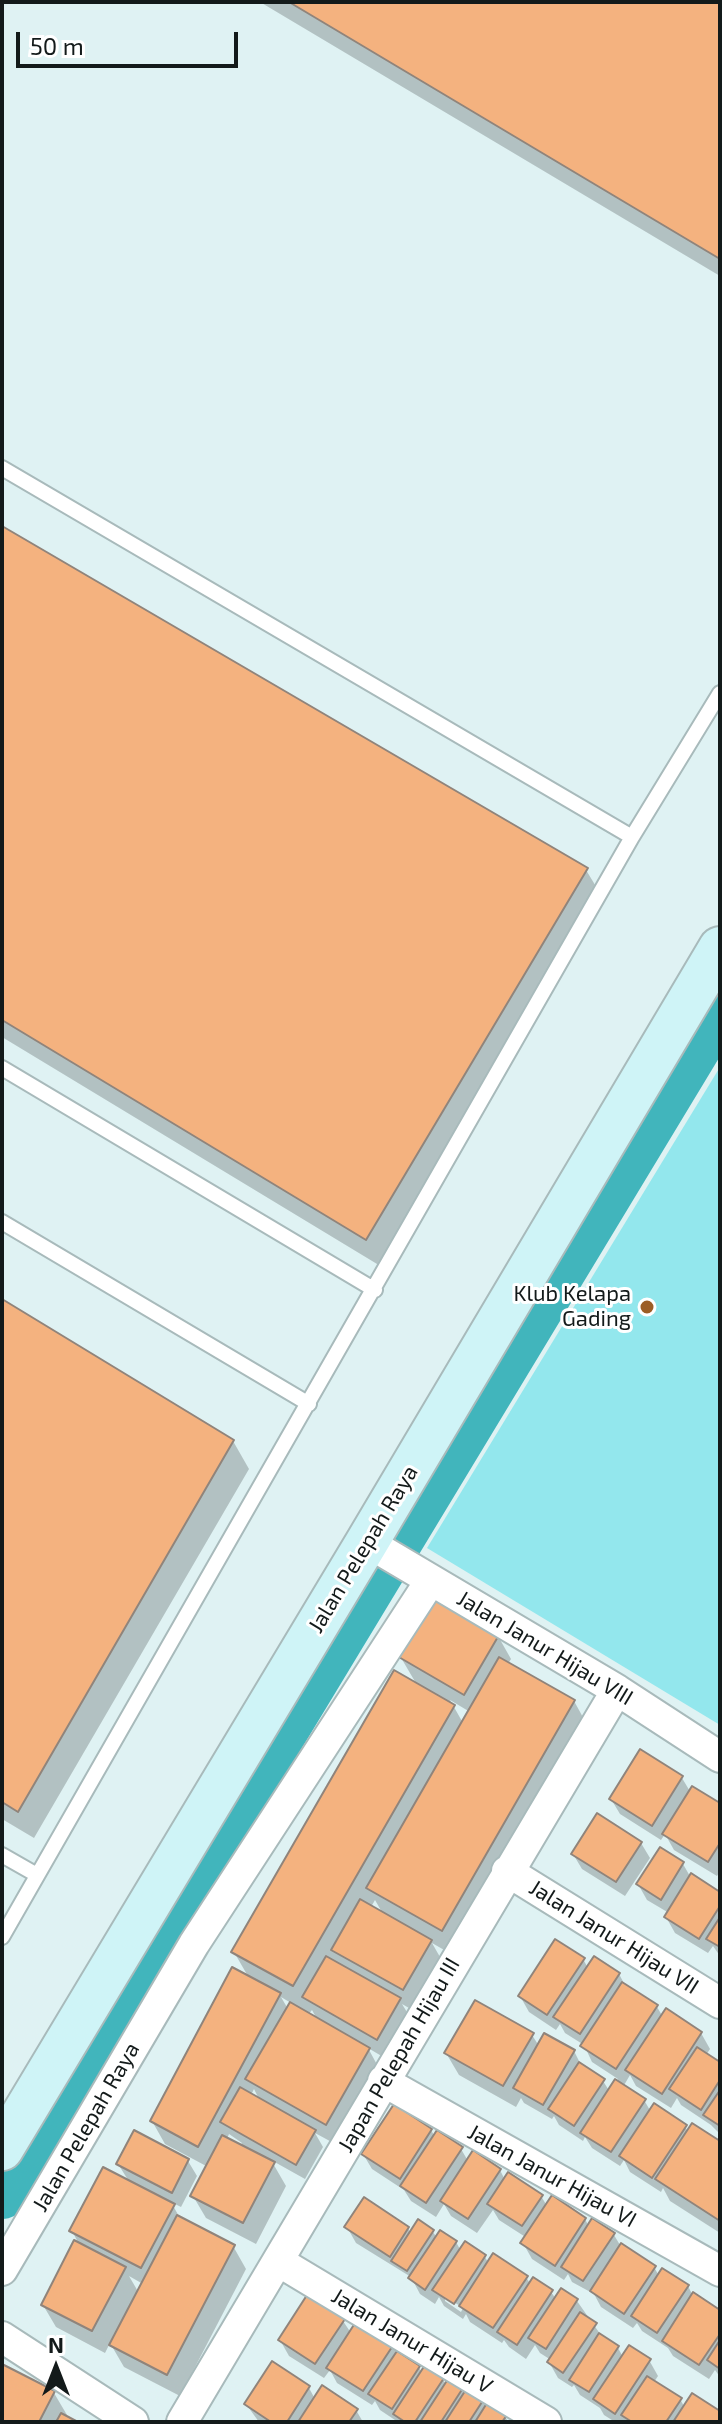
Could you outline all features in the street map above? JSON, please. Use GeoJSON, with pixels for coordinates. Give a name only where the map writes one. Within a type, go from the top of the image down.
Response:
{"type":"FeatureCollection","features":[{"type":"Feature","properties":{"kind":"street","name":"Jalan Pelepah Raya"},"geometry":{"type":"LineString","coordinates":[[2,2149],[371,1544],[720,948]]}},
{"type":"Feature","properties":{"kind":"street","name":"Jalan Janur Hijau VIII"},"geometry":{"type":"LineString","coordinates":[[371,1544],[617,1690],[720,1757]]}},
{"type":"Feature","properties":{"kind":"street","name":"Jalan Pelepah Raya"},"geometry":{"type":"LineString","coordinates":[[2,2270],[194,1944],[422,1575]]}},
{"type":"Feature","properties":{"kind":"street","name":"Japan Pelepah Hijau III"},"geometry":{"type":"LineString","coordinates":[[182,2422],[617,1690]]}},
{"type":"Feature","properties":{"kind":"street","name":"Jalan Janur Hijau VII"},"geometry":{"type":"LineString","coordinates":[[507,1871],[720,2003]]}},
{"type":"Feature","properties":{"kind":"street","name":"Jalan Janur Hijau VI"},"geometry":{"type":"LineString","coordinates":[[383,2081],[720,2271]]}},
{"type":"Feature","properties":{"kind":"street","name":"Jalan Janur Hijau V"},"geometry":{"type":"LineString","coordinates":[[278,2261],[546,2422]]}},
{"type":"Feature","properties":{"kind":"street"},"geometry":{"type":"LineString","coordinates":[[2,2337],[133,2422]]}},
{"type":"Feature","properties":{"kind":"lane"},"geometry":{"type":"LineString","coordinates":[[2,468],[632,837]]}},
{"type":"Feature","properties":{"kind":"lane"},"geometry":{"type":"LineString","coordinates":[[2,1937],[632,837],[720,693]]}},
{"type":"Feature","properties":{"kind":"lane"},"geometry":{"type":"LineString","coordinates":[[2,1068],[375,1290]]}},
{"type":"Feature","properties":{"kind":"lane"},"geometry":{"type":"LineString","coordinates":[[2,1222],[309,1404]]}},
{"type":"Feature","properties":{"kind":"lane"},"geometry":{"type":"LineString","coordinates":[[2,1855],[37,1875]]}},
{"type":"Feature","properties":{"kind":"shaded area","name":"Klub Kelapa Gading"},"geometry":{"type":"Polygon","coordinates":[[[720,1067],[720,1725],[427,1548],[720,1067]]]}},
{"type":"Feature","properties":{"kind":"building"},"geometry":{"type":"Polygon","coordinates":[[[289,2],[720,2],[720,259],[289,2]]]}},
{"type":"Feature","properties":{"kind":"building"},"geometry":{"type":"Polygon","coordinates":[[[2,526],[588,868],[366,1240],[2,1020],[2,526]]]}},
{"type":"Feature","properties":{"kind":"building"},"geometry":{"type":"Polygon","coordinates":[[[2,1299],[234,1440],[18,1812],[2,1802],[2,1299]]]}},
{"type":"Feature","properties":{"kind":"building"},"geometry":{"type":"Polygon","coordinates":[[[432,1596],[499,1635],[464,1695],[397,1656],[432,1596]]]}},
{"type":"Feature","properties":{"kind":"building"},"geometry":{"type":"Polygon","coordinates":[[[499,1657],[575,1700],[442,1931],[366,1888],[499,1657]]]}},
{"type":"Feature","properties":{"kind":"building"},"geometry":{"type":"Polygon","coordinates":[[[394,1670],[455,1705],[293,1986],[231,1952],[394,1670]]]}},
{"type":"Feature","properties":{"kind":"building"},"geometry":{"type":"Polygon","coordinates":[[[640,1749],[683,1776],[652,1826],[609,1799],[640,1749]]]}},
{"type":"Feature","properties":{"kind":"building"},"geometry":{"type":"Polygon","coordinates":[[[692,1786],[720,1803],[720,1843],[708,1862],[662,1834],[692,1786]]]}},
{"type":"Feature","properties":{"kind":"building"},"geometry":{"type":"Polygon","coordinates":[[[597,1813],[642,1842],[616,1882],[571,1854],[597,1813]]]}},
{"type":"Feature","properties":{"kind":"building"},"geometry":{"type":"Polygon","coordinates":[[[660,1847],[684,1862],[661,1900],[636,1884],[660,1847]]]}},
{"type":"Feature","properties":{"kind":"building"},"geometry":{"type":"Polygon","coordinates":[[[691,1873],[720,1892],[720,1906],[699,1939],[664,1917],[691,1873]]]}},
{"type":"Feature","properties":{"kind":"building"},"geometry":{"type":"Polygon","coordinates":[[[360,1899],[432,1940],[403,1990],[331,1950],[360,1899]]]}},
{"type":"Feature","properties":{"kind":"building"},"geometry":{"type":"Polygon","coordinates":[[[720,1917],[720,1947],[706,1939],[720,1917]]]}},
{"type":"Feature","properties":{"kind":"building"},"geometry":{"type":"Polygon","coordinates":[[[555,1939],[585,1958],[547,2015],[518,1996],[555,1939]]]}},
{"type":"Feature","properties":{"kind":"building"},"geometry":{"type":"Polygon","coordinates":[[[326,1956],[401,1998],[377,2040],[302,1997],[326,1956]]]}},
{"type":"Feature","properties":{"kind":"building"},"geometry":{"type":"Polygon","coordinates":[[[594,1956],[620,1973],[580,2034],[553,2017],[594,1956]]]}},
{"type":"Feature","properties":{"kind":"building"},"geometry":{"type":"Polygon","coordinates":[[[232,1967],[281,1993],[198,2147],[150,2121],[232,1967]]]}},
{"type":"Feature","properties":{"kind":"building"},"geometry":{"type":"Polygon","coordinates":[[[622,1982],[658,2005],[616,2069],[580,2046],[622,1982]]]}},
{"type":"Feature","properties":{"kind":"building"},"geometry":{"type":"Polygon","coordinates":[[[475,2000],[534,2033],[503,2086],[444,2053],[475,2000]]]}},
{"type":"Feature","properties":{"kind":"building"},"geometry":{"type":"Polygon","coordinates":[[[290,2002],[370,2048],[326,2125],[245,2079],[290,2002]]]}},
{"type":"Feature","properties":{"kind":"building"},"geometry":{"type":"Polygon","coordinates":[[[666,2008],[702,2032],[662,2094],[625,2070],[666,2008]]]}},
{"type":"Feature","properties":{"kind":"building"},"geometry":{"type":"Polygon","coordinates":[[[544,2033],[575,2050],[543,2105],[513,2088],[544,2033]]]}},
{"type":"Feature","properties":{"kind":"building"},"geometry":{"type":"Polygon","coordinates":[[[697,2047],[720,2062],[720,2080],[701,2110],[669,2089],[697,2047]]]}},
{"type":"Feature","properties":{"kind":"building"},"geometry":{"type":"Polygon","coordinates":[[[579,2062],[605,2079],[574,2126],[548,2109],[579,2062]]]}},
{"type":"Feature","properties":{"kind":"building"},"geometry":{"type":"Polygon","coordinates":[[[615,2079],[646,2099],[611,2152],[580,2133],[615,2079]]]}},
{"type":"Feature","properties":{"kind":"building"},"geometry":{"type":"Polygon","coordinates":[[[240,2087],[316,2130],[296,2165],[220,2122],[240,2087]]]}},
{"type":"Feature","properties":{"kind":"building"},"geometry":{"type":"Polygon","coordinates":[[[720,2090],[720,2126],[703,2115],[720,2090]]]}},
{"type":"Feature","properties":{"kind":"building"},"geometry":{"type":"Polygon","coordinates":[[[654,2103],[687,2125],[652,2178],[619,2156],[654,2103]]]}},
{"type":"Feature","properties":{"kind":"building"},"geometry":{"type":"Polygon","coordinates":[[[394,2104],[432,2129],[400,2179],[361,2154],[394,2104]]]}},
{"type":"Feature","properties":{"kind":"building"},"geometry":{"type":"Polygon","coordinates":[[[692,2123],[720,2141],[720,2221],[655,2179],[692,2123]]]}},
{"type":"Feature","properties":{"kind":"building"},"geometry":{"type":"Polygon","coordinates":[[[134,2130],[189,2159],[172,2193],[116,2164],[134,2130]]]}},
{"type":"Feature","properties":{"kind":"building"},"geometry":{"type":"Polygon","coordinates":[[[437,2130],[463,2147],[426,2203],[400,2186],[437,2130]]]}},
{"type":"Feature","properties":{"kind":"building"},"geometry":{"type":"Polygon","coordinates":[[[222,2135],[275,2162],[243,2223],[190,2196],[222,2135]]]}},
{"type":"Feature","properties":{"kind":"building"},"geometry":{"type":"Polygon","coordinates":[[[473,2150],[501,2169],[468,2219],[440,2201],[473,2150]]]}},
{"type":"Feature","properties":{"kind":"building"},"geometry":{"type":"Polygon","coordinates":[[[103,2167],[175,2204],[141,2268],[69,2231],[103,2167]]]}},
{"type":"Feature","properties":{"kind":"building"},"geometry":{"type":"Polygon","coordinates":[[[508,2172],[543,2195],[522,2226],[487,2204],[508,2172]]]}},
{"type":"Feature","properties":{"kind":"building"},"geometry":{"type":"Polygon","coordinates":[[[552,2195],[586,2218],[555,2266],[520,2243],[552,2195]]]}},
{"type":"Feature","properties":{"kind":"building"},"geometry":{"type":"Polygon","coordinates":[[[364,2197],[409,2227],[390,2257],[344,2227],[364,2197]]]}},
{"type":"Feature","properties":{"kind":"building"},"geometry":{"type":"Polygon","coordinates":[[[177,2215],[235,2245],[167,2375],[109,2345],[177,2215]]]}},
{"type":"Feature","properties":{"kind":"building"},"geometry":{"type":"Polygon","coordinates":[[[592,2218],[615,2233],[583,2281],[561,2267],[592,2218]]]}},
{"type":"Feature","properties":{"kind":"building"},"geometry":{"type":"Polygon","coordinates":[[[418,2219],[434,2230],[407,2271],[391,2261],[418,2219]]]}},
{"type":"Feature","properties":{"kind":"building"},"geometry":{"type":"Polygon","coordinates":[[[440,2230],[457,2241],[425,2290],[408,2278],[440,2230]]]}},
{"type":"Feature","properties":{"kind":"building"},"geometry":{"type":"Polygon","coordinates":[[[74,2240],[126,2267],[92,2331],[41,2305],[74,2240]]]}},
{"type":"Feature","properties":{"kind":"building"},"geometry":{"type":"Polygon","coordinates":[[[465,2241],[486,2255],[454,2304],[432,2290],[465,2241]]]}},
{"type":"Feature","properties":{"kind":"building"},"geometry":{"type":"Polygon","coordinates":[[[621,2243],[656,2266],[624,2314],[590,2291],[621,2243]]]}},
{"type":"Feature","properties":{"kind":"building"},"geometry":{"type":"Polygon","coordinates":[[[493,2253],[528,2276],[493,2328],[459,2306],[493,2253]]]}},
{"type":"Feature","properties":{"kind":"building"},"geometry":{"type":"Polygon","coordinates":[[[662,2268],[689,2285],[657,2333],[631,2316],[662,2268]]]}},
{"type":"Feature","properties":{"kind":"building"},"geometry":{"type":"Polygon","coordinates":[[[533,2277],[553,2290],[517,2345],[497,2332],[533,2277]]]}},
{"type":"Feature","properties":{"kind":"building"},"geometry":{"type":"Polygon","coordinates":[[[561,2288],[578,2299],[546,2349],[528,2338],[561,2288]]]}},
{"type":"Feature","properties":{"kind":"building"},"geometry":{"type":"Polygon","coordinates":[[[693,2292],[720,2310],[720,2334],[699,2365],[662,2341],[693,2292]]]}},
{"type":"Feature","properties":{"kind":"building"},"geometry":{"type":"Polygon","coordinates":[[[307,2295],[345,2319],[315,2364],[278,2340],[307,2295]]]}},
{"type":"Feature","properties":{"kind":"building"},"geometry":{"type":"Polygon","coordinates":[[[580,2312],[597,2323],[563,2373],[547,2362],[580,2312]]]}},
{"type":"Feature","properties":{"kind":"building"},"geometry":{"type":"Polygon","coordinates":[[[357,2320],[394,2344],[363,2391],[326,2368],[357,2320]]]}},
{"type":"Feature","properties":{"kind":"building"},"geometry":{"type":"Polygon","coordinates":[[[599,2333],[619,2346],[589,2392],[569,2380],[599,2333]]]}},
{"type":"Feature","properties":{"kind":"building"},"geometry":{"type":"Polygon","coordinates":[[[720,2340],[720,2369],[707,2360],[720,2340]]]}},
{"type":"Feature","properties":{"kind":"building"},"geometry":{"type":"Polygon","coordinates":[[[629,2345],[651,2359],[615,2414],[593,2399],[629,2345]]]}},
{"type":"Feature","properties":{"kind":"building"},"geometry":{"type":"Polygon","coordinates":[[[397,2351],[420,2366],[392,2409],[368,2394],[397,2351]]]}},
{"type":"Feature","properties":{"kind":"building"},"geometry":{"type":"Polygon","coordinates":[[[272,2361],[310,2386],[287,2422],[271,2422],[244,2404],[272,2361]]]}},
{"type":"Feature","properties":{"kind":"building"},"geometry":{"type":"Polygon","coordinates":[[[2,2364],[55,2391],[39,2422],[2,2422],[2,2364]]]}},
{"type":"Feature","properties":{"kind":"building"},"geometry":{"type":"Polygon","coordinates":[[[425,2365],[444,2378],[415,2422],[405,2422],[393,2414],[425,2365]]]}},
{"type":"Feature","properties":{"kind":"building"},"geometry":{"type":"Polygon","coordinates":[[[647,2376],[682,2398],[666,2422],[632,2422],[621,2415],[647,2376]]]}},
{"type":"Feature","properties":{"kind":"building"},"geometry":{"type":"Polygon","coordinates":[[[448,2379],[463,2388],[441,2422],[420,2422],[448,2379]]]}},
{"type":"Feature","properties":{"kind":"building"},"geometry":{"type":"Polygon","coordinates":[[[322,2385],[358,2409],[349,2422],[298,2422],[322,2385]]]}},
{"type":"Feature","properties":{"kind":"building"},"geometry":{"type":"Polygon","coordinates":[[[467,2388],[484,2399],[469,2422],[445,2422],[467,2388]]]}},
{"type":"Feature","properties":{"kind":"building"},"geometry":{"type":"Polygon","coordinates":[[[692,2393],[720,2411],[720,2422],[673,2422],[692,2393]]]}},
{"type":"Feature","properties":{"kind":"building"},"geometry":{"type":"Polygon","coordinates":[[[487,2403],[507,2415],[502,2422],[475,2422],[487,2403]]]}},
{"type":"Feature","properties":{"kind":"building"},"geometry":{"type":"Polygon","coordinates":[[[61,2413],[78,2422],[56,2422],[61,2413]]]}},
{"type":"Feature","properties":{"kind":"waterway"},"geometry":{"type":"LineString","coordinates":[[2,2192],[720,1004]]}},
{"type":"Feature","properties":{"kind":"place","name":"Klub Kelapa Gading"},"geometry":{"type":"Point","coordinates":[647,1307]}}]}
